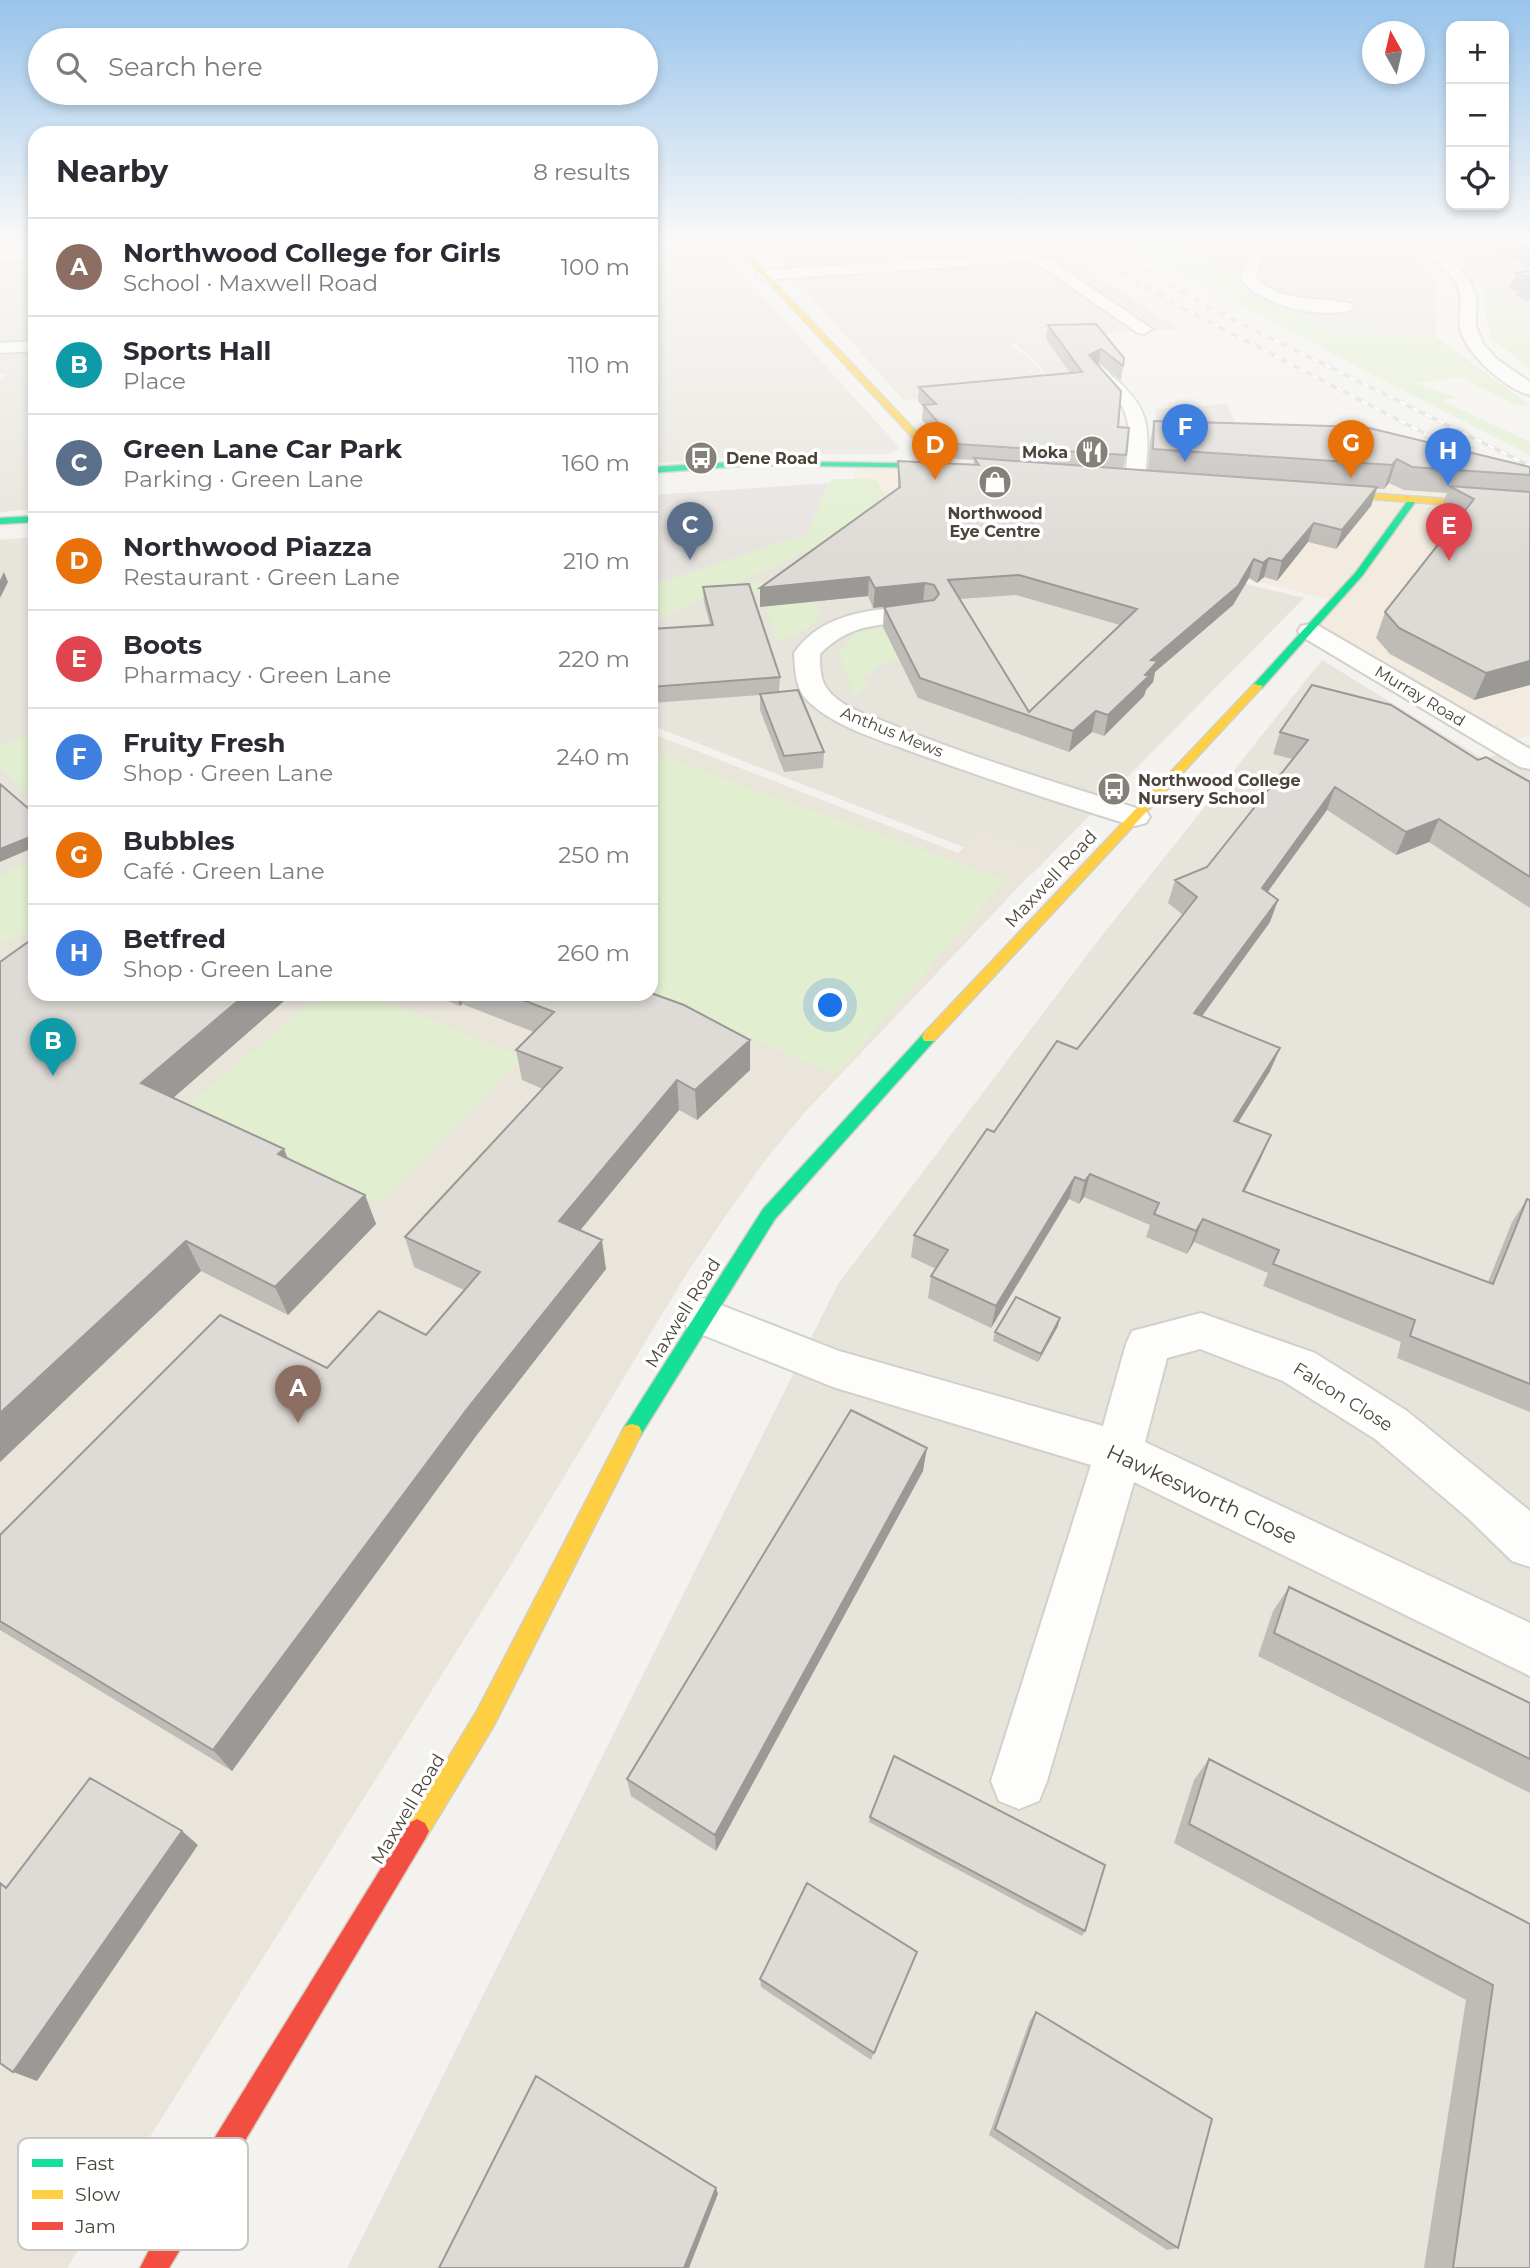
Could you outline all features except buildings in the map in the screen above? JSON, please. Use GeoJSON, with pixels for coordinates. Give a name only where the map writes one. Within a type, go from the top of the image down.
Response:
{"type":"FeatureCollection","features":[{"type":"Feature","properties":{"kind":"street"},"geometry":{"type":"LineString","coordinates":[[829,344],[944,466]]}},
{"type":"Feature","properties":{"kind":"street"},"geometry":{"type":"LineString","coordinates":[[1476,344],[1495,365],[1530,390]]}},
{"type":"Feature","properties":{"kind":"street"},"geometry":{"type":"LineString","coordinates":[[0,348],[28,346]]}},
{"type":"Feature","properties":{"kind":"street"},"geometry":{"type":"LineString","coordinates":[[1098,370],[1102,378],[1122,393],[1137,411],[1139,429],[1136,478]]}},
{"type":"Feature","properties":{"kind":"street"},"geometry":{"type":"LineString","coordinates":[[658,470],[752,463],[972,467]]}},
{"type":"Feature","properties":{"kind":"street"},"geometry":{"type":"LineString","coordinates":[[1310,492],[1526,508]]}},
{"type":"Feature","properties":{"kind":"street","name":"Maxwell Road"},"geometry":{"type":"LineString","coordinates":[[230,2138],[485,1719],[633,1430],[769,1214],[883,1086],[1310,631],[1392,532],[1412,500]]}},
{"type":"Feature","properties":{"kind":"street"},"geometry":{"type":"LineString","coordinates":[[0,521],[28,519]]}},
{"type":"Feature","properties":{"kind":"street","name":"Anthus Mews"},"geometry":{"type":"LineString","coordinates":[[923,612],[846,622],[823,635],[807,653],[808,673],[815,692],[839,712],[904,739],[1135,817]]}},
{"type":"Feature","properties":{"kind":"street","name":"Murray Road"},"geometry":{"type":"LineString","coordinates":[[1310,631],[1530,761]]}},
{"type":"Feature","properties":{"kind":"street","name":"Hawkesworth Close"},"geometry":{"type":"LineString","coordinates":[[703,1315],[833,1368],[1119,1452],[1530,1650]]}},
{"type":"Feature","properties":{"kind":"street","name":"Falcon Close"},"geometry":{"type":"LineString","coordinates":[[1119,1452],[1148,1345],[1201,1331],[1299,1367],[1391,1425],[1486,1503],[1530,1544]]}},
{"type":"Feature","properties":{"kind":"street"},"geometry":{"type":"LineString","coordinates":[[1020,1781],[1119,1452]]}},
{"type":"Feature","properties":{"kind":"street","name":"Maxwell Road"},"geometry":{"type":"LineString","coordinates":[[154,2268],[164,2250]]}},
{"type":"Feature","properties":{"kind":"shaded area"},"geometry":{"type":"Polygon","coordinates":[[[0,344],[28,344],[28,510],[0,512],[0,381],[6,374],[0,374],[0,344]]]}},
{"type":"Feature","properties":{"kind":"shaded area"},"geometry":{"type":"Polygon","coordinates":[[[658,344],[805,344],[900,448],[887,454],[773,454],[658,463],[658,344]]]}},
{"type":"Feature","properties":{"kind":"shaded area"},"geometry":{"type":"Polygon","coordinates":[[[853,344],[1012,344],[1035,364],[1053,386],[903,400],[853,344]]]}},
{"type":"Feature","properties":{"kind":"shaded area"},"geometry":{"type":"Polygon","coordinates":[[[1016,344],[1049,344],[1063,363],[1078,377],[1055,387],[1038,364],[1016,344]]]}},
{"type":"Feature","properties":{"kind":"shaded area"},"geometry":{"type":"Polygon","coordinates":[[[1499,344],[1530,344],[1530,370],[1499,344]]]}},
{"type":"Feature","properties":{"kind":"shaded area"},"geometry":{"type":"Polygon","coordinates":[[[1227,404],[1238,429],[1157,427],[1155,409],[1227,404]]]}},
{"type":"Feature","properties":{"kind":"shaded area"},"geometry":{"type":"Polygon","coordinates":[[[969,415],[1117,418],[1155,437],[1530,472],[1530,735],[1502,744],[1310,631],[1335,601],[1088,538],[849,499],[857,463],[954,458],[922,420],[969,415]]]}},
{"type":"Feature","properties":{"kind":"shaded area"},"geometry":{"type":"Polygon","coordinates":[[[829,483],[807,534],[658,584],[658,495],[829,483]]]}},
{"type":"Feature","properties":{"kind":"shaded area"},"geometry":{"type":"Polygon","coordinates":[[[869,535],[1083,544],[1304,598],[1032,874],[658,728],[658,619],[817,546],[869,535]]]}},
{"type":"Feature","properties":{"kind":"shaded area"},"geometry":{"type":"Polygon","coordinates":[[[28,538],[28,883],[0,895],[0,540],[28,538]]]}},
{"type":"Feature","properties":{"kind":"shaded area"},"geometry":{"type":"Polygon","coordinates":[[[1322,660],[1483,759],[1530,744],[1530,2268],[347,2268],[838,1284],[1100,938],[1322,660]]]}},
{"type":"Feature","properties":{"kind":"shaded area"},"geometry":{"type":"Polygon","coordinates":[[[658,736],[958,853],[981,831],[1048,856],[805,1112],[766,1159],[729,1211],[687,1273],[506,1573],[149,2138],[18,2138],[18,2250],[78,2250],[67,2268],[0,2268],[0,942],[28,932],[28,1001],[658,1001],[658,736]]]}},
{"type":"Feature","properties":{"kind":"green space"},"geometry":{"type":"Polygon","coordinates":[[[1314,344],[1445,344],[1530,405],[1516,405],[1460,377],[1416,383],[1455,397],[1443,401],[1530,442],[1530,455],[1314,344]]]}},
{"type":"Feature","properties":{"kind":"green space"},"geometry":{"type":"Polygon","coordinates":[[[1499,344],[1530,344],[1530,370],[1499,344]]]}},
{"type":"Feature","properties":{"kind":"green space"},"geometry":{"type":"Polygon","coordinates":[[[833,479],[876,479],[887,499],[843,526],[869,535],[817,546],[658,619],[658,584],[807,534],[833,479]]]}},
{"type":"Feature","properties":{"kind":"green space"},"geometry":{"type":"Polygon","coordinates":[[[762,581],[793,604],[817,602],[820,617],[805,630],[777,642],[763,598],[747,585],[762,581]]]}},
{"type":"Feature","properties":{"kind":"green space"},"geometry":{"type":"Polygon","coordinates":[[[880,622],[899,659],[887,661],[863,677],[867,685],[855,696],[839,654],[855,634],[880,622]]]}},
{"type":"Feature","properties":{"kind":"green space"},"geometry":{"type":"Polygon","coordinates":[[[28,735],[28,793],[0,767],[0,746],[28,735]]]}},
{"type":"Feature","properties":{"kind":"green space"},"geometry":{"type":"Polygon","coordinates":[[[658,755],[1006,880],[835,1075],[658,997],[658,755]]]}},
{"type":"Feature","properties":{"kind":"green space"},"geometry":{"type":"Polygon","coordinates":[[[28,862],[28,932],[0,942],[0,876],[28,862]]]}},
{"type":"Feature","properties":{"kind":"green space"},"geometry":{"type":"Polygon","coordinates":[[[313,1001],[386,1001],[523,1057],[378,1204],[182,1110],[313,1001]]]}},
{"type":"Feature","properties":{"kind":"railway"},"geometry":{"type":"LineString","coordinates":[[1252,344],[1468,456]]}},
{"type":"Feature","properties":{"kind":"railway"},"geometry":{"type":"LineString","coordinates":[[1283,344],[1530,466]]}},
{"type":"Feature","properties":{"kind":"traffic: fast"},"geometry":{"type":"LineString","coordinates":[[658,470],[752,463],[952,466]]}},
{"type":"Feature","properties":{"kind":"traffic: fast"},"geometry":{"type":"LineString","coordinates":[[1258,686],[1359,574],[1412,501]]}},
{"type":"Feature","properties":{"kind":"traffic: fast"},"geometry":{"type":"LineString","coordinates":[[0,521],[28,519]]}},
{"type":"Feature","properties":{"kind":"traffic: fast"},"geometry":{"type":"LineString","coordinates":[[632,1432],[769,1214],[929,1037]]}},
{"type":"Feature","properties":{"kind":"traffic: slow"},"geometry":{"type":"LineString","coordinates":[[829,344],[944,466]]}},
{"type":"Feature","properties":{"kind":"traffic: slow"},"geometry":{"type":"LineString","coordinates":[[1323,493],[1530,508]]}},
{"type":"Feature","properties":{"kind":"traffic: slow"},"geometry":{"type":"LineString","coordinates":[[929,1037],[1258,686]]}},
{"type":"Feature","properties":{"kind":"traffic: slow"},"geometry":{"type":"LineString","coordinates":[[417,1831],[485,1719],[632,1432]]}},
{"type":"Feature","properties":{"kind":"traffic: jam"},"geometry":{"type":"LineString","coordinates":[[230,2138],[417,1831]]}},
{"type":"Feature","properties":{"kind":"traffic: jam"},"geometry":{"type":"LineString","coordinates":[[154,2268],[164,2250]]}},
{"type":"Feature","properties":{"kind":"place","name":"Moka"},"geometry":{"type":"Point","coordinates":[1092,452]}},
{"type":"Feature","properties":{"kind":"place","name":"Dene Road"},"geometry":{"type":"Point","coordinates":[701,458]}},
{"type":"Feature","properties":{"kind":"place","name":"Fruity Fresh"},"geometry":{"type":"Point","coordinates":[1185,462]}},
{"type":"Feature","properties":{"kind":"place","name":"Bubbles"},"geometry":{"type":"Point","coordinates":[1351,478]}},
{"type":"Feature","properties":{"kind":"place","name":"Northwood Piazza"},"geometry":{"type":"Point","coordinates":[935,480]}},
{"type":"Feature","properties":{"kind":"place","name":"Northwood Eye Centre"},"geometry":{"type":"Point","coordinates":[995,482]}},
{"type":"Feature","properties":{"kind":"place","name":"Betfred"},"geometry":{"type":"Point","coordinates":[1448,486]}},
{"type":"Feature","properties":{"kind":"place","name":"Green Lane Car Park"},"geometry":{"type":"Point","coordinates":[690,560]}},
{"type":"Feature","properties":{"kind":"place","name":"Boots"},"geometry":{"type":"Point","coordinates":[1449,561]}},
{"type":"Feature","properties":{"kind":"place","name":"Northwood College Nursery School"},"geometry":{"type":"Point","coordinates":[1114,789]}},
{"type":"Feature","properties":{"kind":"place","name":"Sports Hall"},"geometry":{"type":"Point","coordinates":[53,1076]}},
{"type":"Feature","properties":{"kind":"place","name":"Northwood College for Girls"},"geometry":{"type":"Point","coordinates":[298,1423]}}]}
